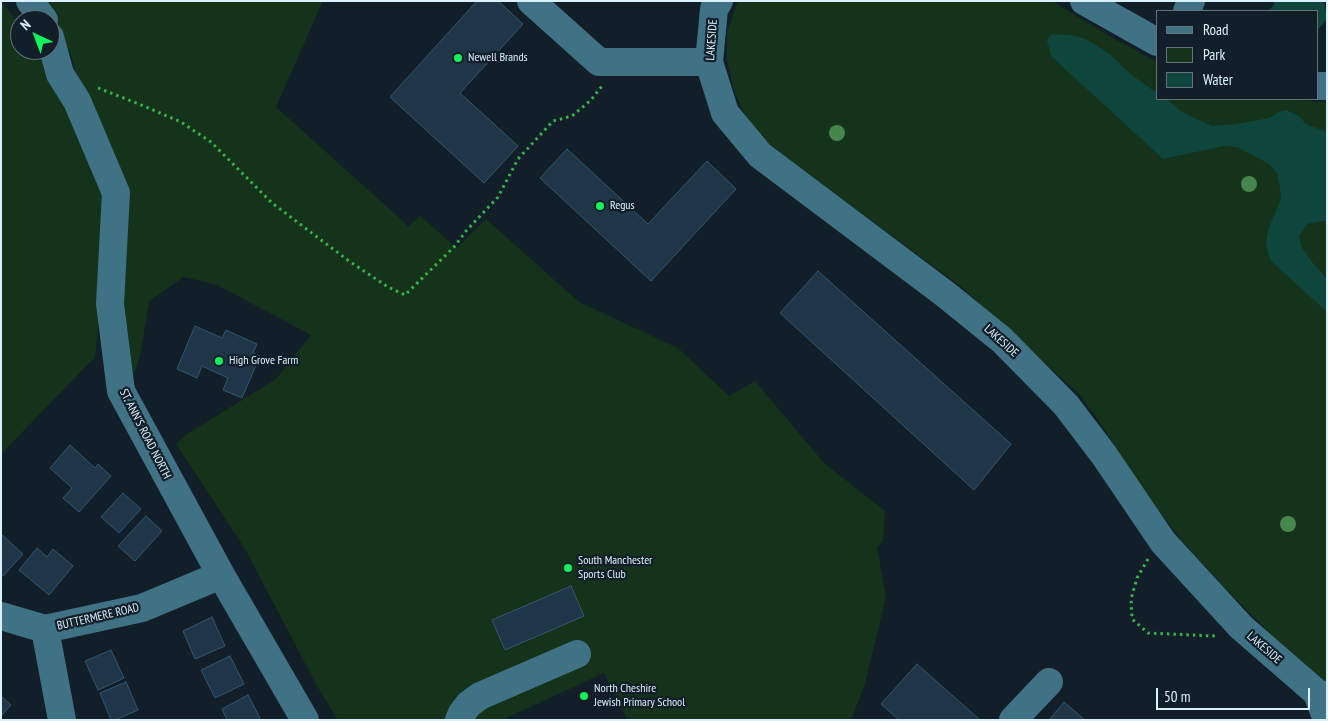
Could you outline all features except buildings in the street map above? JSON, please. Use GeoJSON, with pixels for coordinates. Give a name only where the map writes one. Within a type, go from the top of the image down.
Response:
{"type":"FeatureCollection","features":[{"type":"Feature","properties":{"kind":"street"},"geometry":{"type":"LineString","coordinates":[[531,1],[599,62],[709,62]]}},
{"type":"Feature","properties":{"kind":"street","name":"LAKESIDE"},"geometry":{"type":"LineString","coordinates":[[719,1],[714,9],[709,62],[725,113],[760,155],[945,294],[1002,340],[1066,405],[1104,455],[1163,542],[1241,627],[1322,695],[1327,720]]}},
{"type":"Feature","properties":{"kind":"street"},"geometry":{"type":"LineString","coordinates":[[1084,1],[1156,41]]}},
{"type":"Feature","properties":{"kind":"street","name":"ST. ANN'S ROAD NORTH"},"geometry":{"type":"LineString","coordinates":[[56,60],[60,74],[77,101],[116,193],[110,304],[121,391],[220,575],[304,720]]}},
{"type":"Feature","properties":{"kind":"street","name":"BUTTERMERE ROAD"},"geometry":{"type":"LineString","coordinates":[[1,616],[45,629],[142,608],[220,575]]}},
{"type":"Feature","properties":{"kind":"street"},"geometry":{"type":"LineString","coordinates":[[45,629],[62,720]]}},
{"type":"Feature","properties":{"kind":"street"},"geometry":{"type":"LineString","coordinates":[[459,720],[469,704],[480,696],[577,654]]}},
{"type":"Feature","properties":{"kind":"street"},"geometry":{"type":"LineString","coordinates":[[1013,720],[1049,682]]}},
{"type":"Feature","properties":{"kind":"path"},"geometry":{"type":"LineString","coordinates":[[93,84],[100,90],[181,122],[211,142],[272,203],[349,261],[388,287],[405,295],[454,247],[466,231],[498,197],[518,159],[553,121],[572,116],[591,100],[605,82],[599,62]]}},
{"type":"Feature","properties":{"kind":"path"},"geometry":{"type":"LineString","coordinates":[[1163,542],[1149,557],[1137,578],[1130,599],[1132,619],[1148,633],[1213,636],[1241,627]]}},
{"type":"Feature","properties":{"kind":"green space"},"geometry":{"type":"Polygon","coordinates":[[[1,1],[10,12],[10,60],[45,60],[113,190],[95,357],[1,454],[1,1]]]}},
{"type":"Feature","properties":{"kind":"green space"},"geometry":{"type":"Polygon","coordinates":[[[50,1],[323,1],[276,107],[408,227],[420,216],[457,248],[486,219],[579,302],[678,348],[729,396],[755,381],[824,463],[885,511],[883,541],[877,547],[886,597],[865,684],[851,720],[627,720],[604,673],[502,720],[338,720],[317,686],[245,549],[176,444],[187,434],[276,379],[311,335],[217,285],[184,277],[149,301],[141,351],[135,372],[125,369],[122,195],[82,94],[71,55],[60,33],[60,10],[53,10],[50,1]]]}},
{"type":"Feature","properties":{"kind":"green space"},"geometry":{"type":"Polygon","coordinates":[[[738,1],[1052,1],[1156,61],[1156,100],[1296,100],[1327,102],[1327,684],[1274,638],[1182,541],[1141,487],[1101,424],[1079,394],[959,285],[786,158],[748,122],[735,94],[727,61],[727,32],[738,1]]]}},
{"type":"Feature","properties":{"kind":"water"},"geometry":{"type":"Polygon","coordinates":[[[1275,1],[1324,1],[1327,18],[1318,29],[1318,10],[1269,10],[1275,1]]]}},
{"type":"Feature","properties":{"kind":"water"},"geometry":{"type":"Polygon","coordinates":[[[1050,35],[1070,35],[1084,38],[1110,54],[1129,73],[1156,92],[1156,100],[1168,100],[1182,112],[1212,126],[1269,118],[1286,110],[1300,117],[1306,124],[1327,132],[1327,222],[1307,224],[1299,236],[1302,248],[1327,279],[1327,312],[1272,262],[1268,254],[1266,242],[1268,230],[1281,199],[1277,173],[1269,164],[1237,147],[1224,146],[1163,159],[1051,56],[1047,40],[1050,35]]]}},
{"type":"Feature","properties":{"kind":"place","name":"Newell Brands"},"geometry":{"type":"Point","coordinates":[458,58]}},
{"type":"Feature","properties":{"kind":"place","name":"Regus"},"geometry":{"type":"Point","coordinates":[600,206]}},
{"type":"Feature","properties":{"kind":"place","name":"High Grove Farm"},"geometry":{"type":"Point","coordinates":[219,361]}},
{"type":"Feature","properties":{"kind":"place","name":"South Manchester Sports Club"},"geometry":{"type":"Point","coordinates":[568,568]}},
{"type":"Feature","properties":{"kind":"place","name":"North Cheshire Jewish Primary School"},"geometry":{"type":"Point","coordinates":[584,696]}}]}
